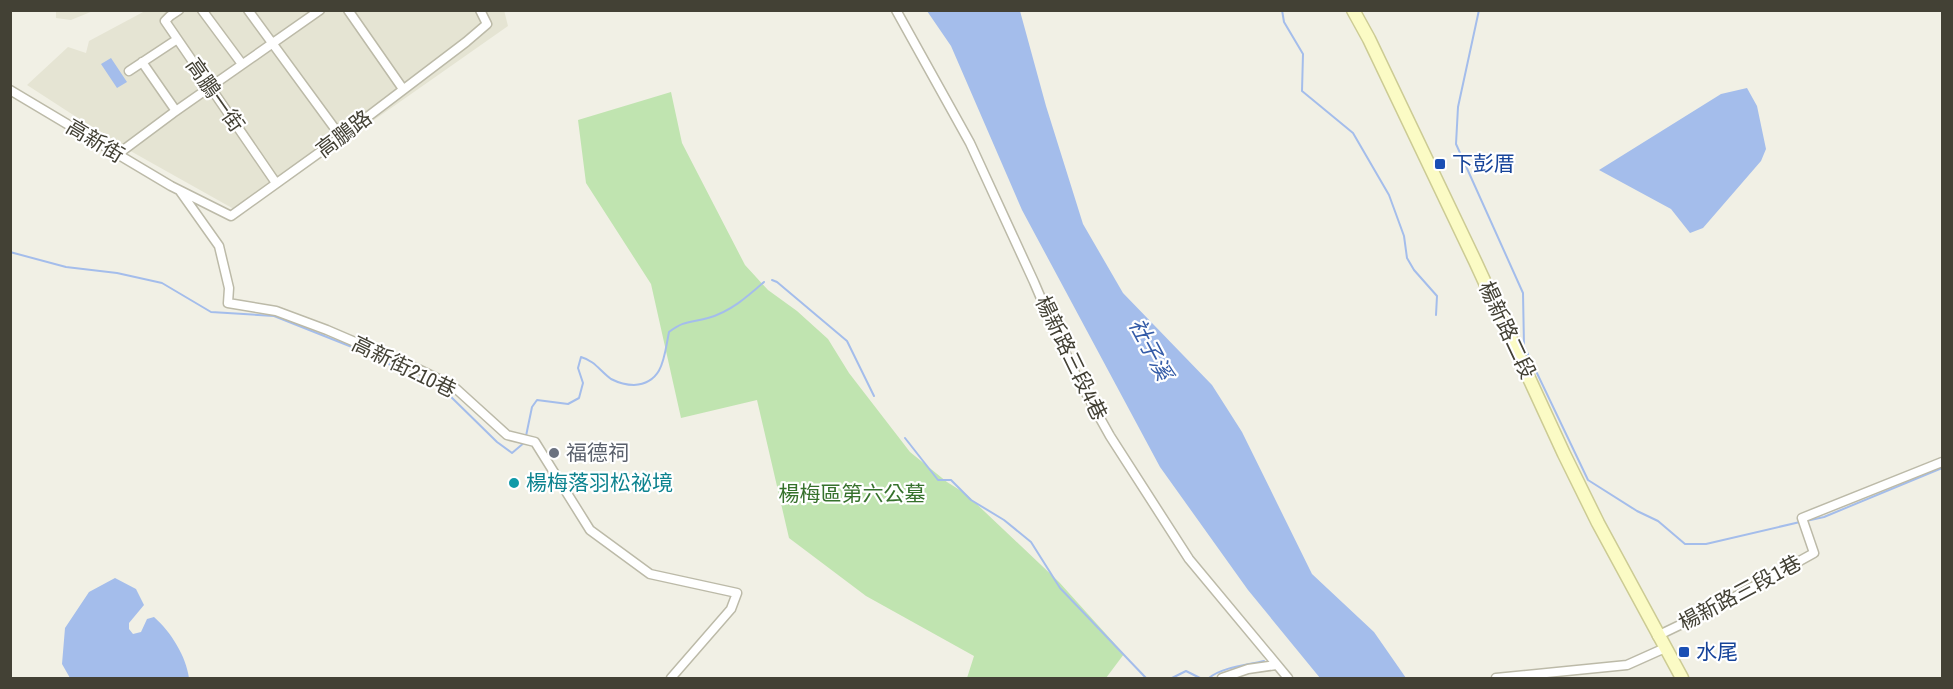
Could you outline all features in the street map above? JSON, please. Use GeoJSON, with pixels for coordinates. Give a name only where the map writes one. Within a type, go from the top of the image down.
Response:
{"type":"FeatureCollection","features":[{"type":"Feature","properties":{"kind":"main road","name":"楊新路二段"},"geometry":{"type":"LineString","coordinates":[[1353,10],[1475,261],[1569,464],[1657,636],[1682,678]]}},
{"type":"Feature","properties":{"kind":"street","name":"高鵬一街"},"geometry":{"type":"LineString","coordinates":[[179,10],[165,21],[276,183]]}},
{"type":"Feature","properties":{"kind":"street"},"geometry":{"type":"LineString","coordinates":[[202,10],[242,64]]}},
{"type":"Feature","properties":{"kind":"street"},"geometry":{"type":"LineString","coordinates":[[248,10],[341,137]]}},
{"type":"Feature","properties":{"kind":"street"},"geometry":{"type":"LineString","coordinates":[[118,154],[320,10]]}},
{"type":"Feature","properties":{"kind":"street"},"geometry":{"type":"LineString","coordinates":[[348,10],[403,89]]}},
{"type":"Feature","properties":{"kind":"street","name":"高鵬路"},"geometry":{"type":"LineString","coordinates":[[180,191],[231,216],[341,137],[466,42],[487,24],[480,10]]}},
{"type":"Feature","properties":{"kind":"street","name":"楊新路三段4巷"},"geometry":{"type":"LineString","coordinates":[[896,10],[970,143],[1077,377],[1110,436],[1189,559],[1288,678]]}},
{"type":"Feature","properties":{"kind":"street"},"geometry":{"type":"LineString","coordinates":[[129,71],[176,40]]}},
{"type":"Feature","properties":{"kind":"street"},"geometry":{"type":"LineString","coordinates":[[142,62],[176,111]]}},
{"type":"Feature","properties":{"kind":"street","name":"高新街"},"geometry":{"type":"LineString","coordinates":[[10,90],[180,191]]}},
{"type":"Feature","properties":{"kind":"street","name":"高新街210巷"},"geometry":{"type":"LineString","coordinates":[[180,191],[219,246],[229,288],[228,303],[276,310],[418,369],[453,386],[507,435],[535,442],[590,530],[650,574],[737,593],[731,609],[672,678]]}},
{"type":"Feature","properties":{"kind":"street","name":"楊新路三段1巷"},"geometry":{"type":"LineString","coordinates":[[1657,636],[1711,610],[1814,554],[1803,522],[1942,462]]}},
{"type":"Feature","properties":{"kind":"street"},"geometry":{"type":"LineString","coordinates":[[1496,678],[1627,665],[1665,648]]}},
{"type":"Feature","properties":{"kind":"street"},"geometry":{"type":"LineString","coordinates":[[1222,678],[1248,669],[1276,664]]}},
{"type":"Feature","properties":{"kind":"shaded area"},"geometry":{"type":"Polygon","coordinates":[[[56,10],[93,11],[71,20],[56,18],[56,10]]]}},
{"type":"Feature","properties":{"kind":"shaded area"},"geometry":{"type":"Polygon","coordinates":[[[504,10],[508,26],[243,212],[118,144],[27,85],[68,47],[86,53],[89,41],[145,11],[504,10]]]}},
{"type":"Feature","properties":{"kind":"green space","name":"楊梅區第六公墓"},"geometry":{"type":"Polygon","coordinates":[[[671,92],[682,143],[745,265],[768,290],[797,311],[828,339],[849,373],[910,452],[947,482],[966,494],[1059,582],[1124,654],[1106,678],[967,678],[974,656],[866,596],[789,538],[757,400],[681,418],[651,284],[586,183],[578,120],[671,92]]]}},
{"type":"Feature","properties":{"kind":"water"},"geometry":{"type":"Polygon","coordinates":[[[927,11],[1020,11],[1046,106],[1083,224],[1123,293],[1212,385],[1242,432],[1312,574],[1374,632],[1406,678],[1320,678],[1248,590],[1160,467],[1022,210],[951,46],[927,11]]]}},
{"type":"Feature","properties":{"kind":"water"},"geometry":{"type":"Polygon","coordinates":[[[111,58],[127,82],[117,88],[101,64],[111,58]]]}},
{"type":"Feature","properties":{"kind":"water"},"geometry":{"type":"Polygon","coordinates":[[[1747,88],[1757,106],[1766,149],[1761,161],[1703,228],[1690,233],[1671,209],[1599,170],[1721,94],[1747,88]]]}},
{"type":"Feature","properties":{"kind":"water"},"geometry":{"type":"Polygon","coordinates":[[[115,578],[136,589],[144,605],[129,623],[129,629],[133,634],[141,632],[147,619],[154,617],[177,645],[185,661],[189,678],[70,678],[62,664],[65,628],[89,592],[115,578]]]}},
{"type":"Feature","properties":{"kind":"waterway","name":"社子溪"},"geometry":{"type":"LineString","coordinates":[[1282,10],[1284,22],[1303,54],[1302,91],[1353,133],[1389,195],[1404,236],[1407,258],[1414,270],[1437,296],[1436,315]]}},
{"type":"Feature","properties":{"kind":"waterway"},"geometry":{"type":"LineString","coordinates":[[1479,10],[1458,107],[1456,144],[1523,293],[1524,346],[1588,480],[1637,511],[1658,521],[1685,544],[1706,544],[1800,522]]}},
{"type":"Feature","properties":{"kind":"waterway"},"geometry":{"type":"LineString","coordinates":[[10,252],[66,267],[117,273],[162,283],[211,312],[274,316],[362,351],[446,392],[497,442],[512,453],[525,442]]}},
{"type":"Feature","properties":{"kind":"waterway"},"geometry":{"type":"LineString","coordinates":[[772,280],[847,341],[874,396]]}},
{"type":"Feature","properties":{"kind":"waterway"},"geometry":{"type":"LineString","coordinates":[[526,436],[532,407],[537,400],[568,404],[579,398],[583,383],[578,368],[581,357],[594,364],[613,380],[631,385],[644,383],[657,374],[661,367],[669,332],[684,324],[724,312],[764,282]]}},
{"type":"Feature","properties":{"kind":"waterway"},"geometry":{"type":"LineString","coordinates":[[905,438],[938,480],[951,480],[971,500],[1004,520],[1031,542],[1060,588],[1146,678]]}},
{"type":"Feature","properties":{"kind":"waterway"},"geometry":{"type":"LineString","coordinates":[[1806,521],[1824,517],[1942,468]]}},
{"type":"Feature","properties":{"kind":"waterway"},"geometry":{"type":"LineString","coordinates":[[1209,678],[1228,669],[1264,661]]}},
{"type":"Feature","properties":{"kind":"waterway"},"geometry":{"type":"LineString","coordinates":[[1172,678],[1186,671],[1200,678]]}},
{"type":"Feature","properties":{"kind":"place","name":"下彭厝"},"geometry":{"type":"Point","coordinates":[1440,164]}},
{"type":"Feature","properties":{"kind":"place","name":"福德祠"},"geometry":{"type":"Point","coordinates":[554,453]}},
{"type":"Feature","properties":{"kind":"place","name":"楊梅落羽松祕境"},"geometry":{"type":"Point","coordinates":[514,483]}},
{"type":"Feature","properties":{"kind":"place","name":"水尾"},"geometry":{"type":"Point","coordinates":[1684,652]}}]}
